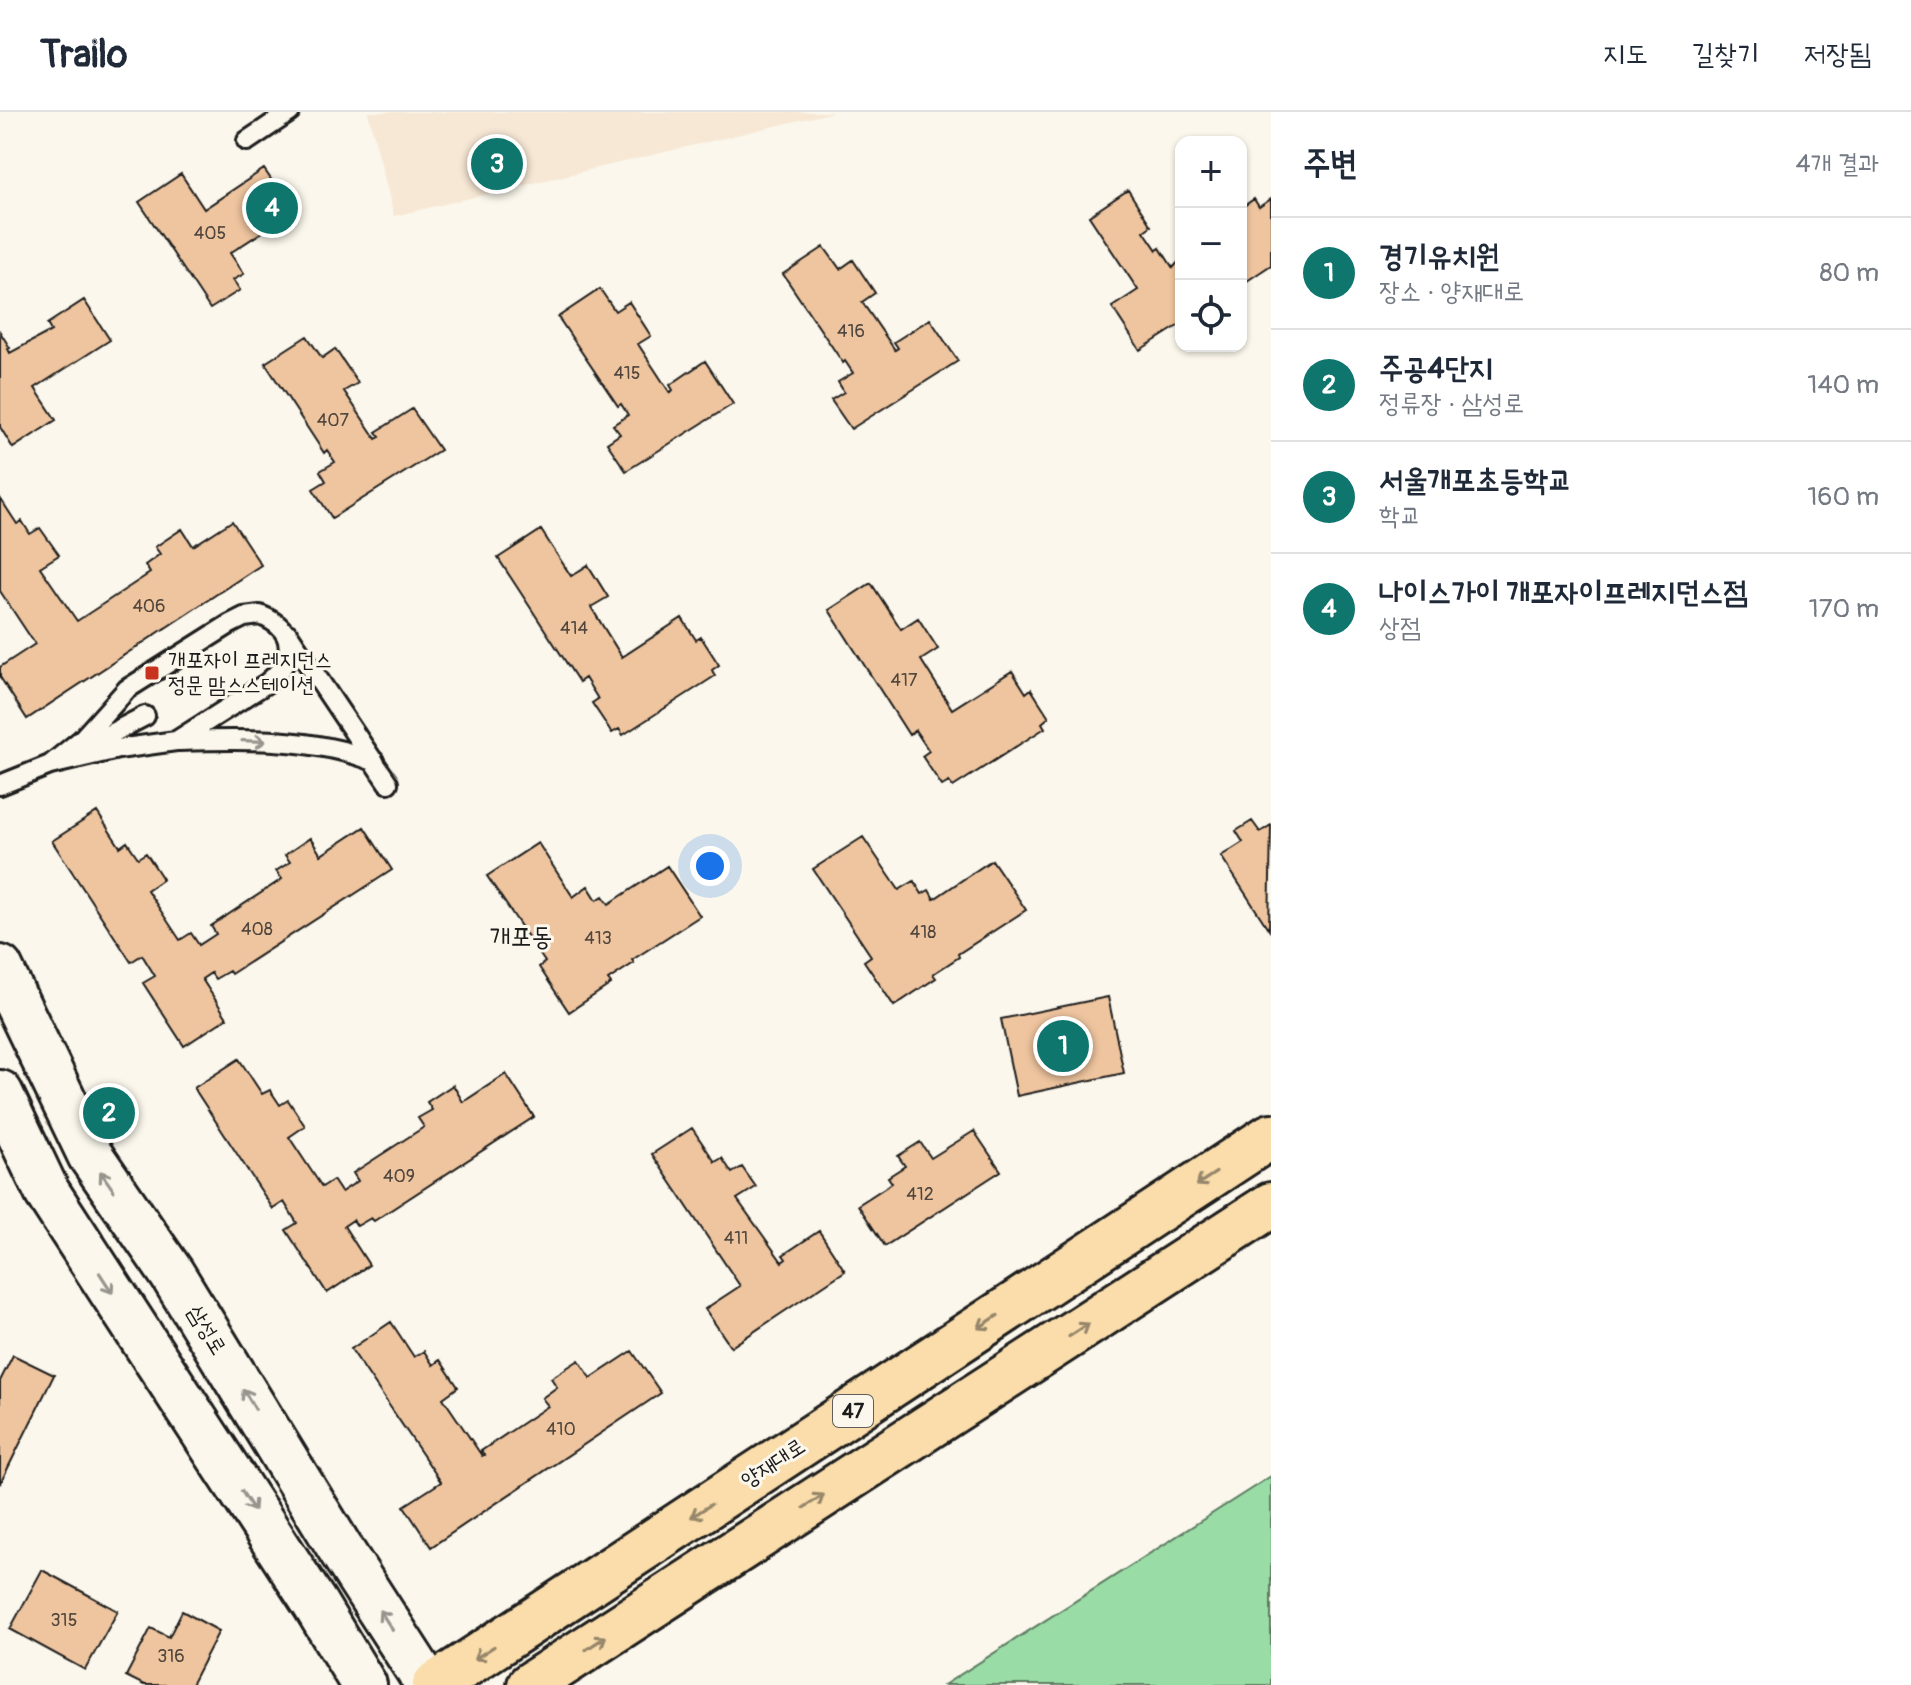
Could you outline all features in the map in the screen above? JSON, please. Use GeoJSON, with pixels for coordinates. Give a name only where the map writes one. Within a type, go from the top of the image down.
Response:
{"type":"FeatureCollection","features":[{"type":"Feature","properties":{"kind":"main road","name":"삼성로"},"geometry":{"type":"LineString","coordinates":[[0,968],[90,1155],[172,1274],[341,1550],[428,1685]]}},
{"type":"Feature","properties":{"kind":"main road"},"geometry":{"type":"LineString","coordinates":[[0,1093],[47,1192],[315,1604],[364,1685]]}},
{"type":"Feature","properties":{"kind":"main road","name":"양재대로"},"geometry":{"type":"LineString","coordinates":[[435,1685],[1271,1136]]}},
{"type":"Feature","properties":{"kind":"main road","name":"47"},"geometry":{"type":"LineString","coordinates":[[530,1685],[1271,1205]]}},
{"type":"Feature","properties":{"kind":"lane"},"geometry":{"type":"LineString","coordinates":[[247,141],[290,112]]}},
{"type":"Feature","properties":{"kind":"lane"},"geometry":{"type":"LineString","coordinates":[[50,765],[82,739],[127,689],[230,624],[244,617],[260,615],[274,620],[286,631],[388,783]]}},
{"type":"Feature","properties":{"kind":"lane"},"geometry":{"type":"LineString","coordinates":[[176,741],[279,673],[289,646],[286,631]]}},
{"type":"Feature","properties":{"kind":"lane"},"geometry":{"type":"LineString","coordinates":[[0,785],[50,765],[145,716]]}},
{"type":"Feature","properties":{"kind":"lane"},"geometry":{"type":"LineString","coordinates":[[50,765],[129,747],[176,741],[274,741],[341,751],[374,761]]}},
{"type":"Feature","properties":{"kind":"shaded area"},"geometry":{"type":"Polygon","coordinates":[[[368,112],[834,112],[394,216],[368,112]]]}},
{"type":"Feature","properties":{"kind":"green space"},"geometry":{"type":"Polygon","coordinates":[[[1271,1476],[1271,1685],[944,1685],[1271,1476]]]}},
{"type":"Feature","properties":{"kind":"building"},"geometry":{"type":"Polygon","coordinates":[[[264,169],[293,212],[230,253],[244,274],[233,280],[240,290],[210,309],[139,202],[181,174],[204,209],[264,169]]]}},
{"type":"Feature","properties":{"kind":"building"},"geometry":{"type":"Polygon","coordinates":[[[1128,190],[1151,226],[1144,231],[1173,268],[1175,266],[1175,328],[1140,350],[1112,307],[1138,290],[1089,216],[1128,190]]]}},
{"type":"Feature","properties":{"kind":"building"},"geometry":{"type":"Polygon","coordinates":[[[1254,199],[1259,207],[1271,199],[1271,265],[1247,281],[1247,208],[1247,204],[1254,199]]]}},
{"type":"Feature","properties":{"kind":"building"},"geometry":{"type":"Polygon","coordinates":[[[824,247],[840,269],[853,260],[875,293],[862,302],[895,350],[898,348],[894,342],[930,319],[958,361],[851,429],[831,400],[844,392],[838,382],[853,373],[783,274],[824,247]]]}},
{"type":"Feature","properties":{"kind":"building"},"geometry":{"type":"Polygon","coordinates":[[[600,289],[615,311],[629,302],[651,336],[638,344],[670,393],[673,390],[670,385],[705,361],[733,404],[626,471],[607,443],[620,434],[613,425],[628,415],[621,404],[618,406],[558,317],[600,289]]]}},
{"type":"Feature","properties":{"kind":"building"},"geometry":{"type":"Polygon","coordinates":[[[84,300],[110,340],[35,388],[56,420],[13,448],[0,427],[0,332],[10,353],[51,331],[47,324],[84,300]]]}},
{"type":"Feature","properties":{"kind":"building"},"geometry":{"type":"Polygon","coordinates":[[[307,336],[322,358],[335,349],[358,383],[344,391],[376,439],[380,437],[376,432],[412,409],[440,450],[332,518],[313,489],[326,481],[320,471],[335,462],[327,450],[324,453],[265,363],[307,336]]]}},
{"type":"Feature","properties":{"kind":"building"},"geometry":{"type":"Polygon","coordinates":[[[0,498],[17,524],[22,521],[30,534],[40,528],[59,555],[40,567],[77,621],[150,573],[145,565],[160,554],[155,547],[182,529],[193,546],[232,521],[261,565],[27,719],[0,677],[0,667],[35,644],[0,591],[0,498]]]}},
{"type":"Feature","properties":{"kind":"building"},"geometry":{"type":"Polygon","coordinates":[[[541,530],[571,576],[588,565],[608,597],[591,607],[622,657],[682,618],[696,640],[701,637],[719,665],[712,670],[715,676],[623,735],[619,729],[612,733],[592,703],[598,699],[585,678],[579,682],[498,558],[541,530]]]}},
{"type":"Feature","properties":{"kind":"building"},"geometry":{"type":"Polygon","coordinates":[[[871,583],[901,629],[918,618],[938,649],[921,660],[952,709],[1012,671],[1026,693],[1031,689],[1049,717],[1042,723],[1045,728],[953,787],[949,782],[942,786],[922,756],[929,751],[915,730],[909,735],[829,610],[871,583]]]}},
{"type":"Feature","properties":{"kind":"building"},"geometry":{"type":"Polygon","coordinates":[[[97,812],[120,847],[127,842],[138,858],[146,853],[163,879],[147,890],[180,940],[191,933],[199,945],[216,934],[211,926],[282,879],[276,871],[290,862],[285,855],[310,838],[321,855],[364,827],[392,870],[231,974],[229,971],[215,979],[211,973],[202,979],[227,1018],[184,1046],[143,983],[155,976],[142,955],[131,962],[52,841],[97,812]]]}},
{"type":"Feature","properties":{"kind":"building"},"geometry":{"type":"Polygon","coordinates":[[[1252,821],[1260,832],[1271,825],[1269,930],[1221,856],[1243,842],[1236,831],[1252,821]]]}},
{"type":"Feature","properties":{"kind":"building"},"geometry":{"type":"Polygon","coordinates":[[[863,837],[899,890],[914,881],[922,894],[929,890],[934,899],[992,860],[1026,910],[958,954],[959,957],[933,974],[936,978],[894,1006],[864,961],[871,956],[813,869],[863,837]]]}},
{"type":"Feature","properties":{"kind":"building"},"geometry":{"type":"Polygon","coordinates":[[[538,843],[573,897],[588,886],[597,900],[603,896],[609,904],[667,866],[700,916],[632,960],[634,963],[608,980],[611,984],[569,1012],[539,967],[545,962],[487,876],[538,843]]]}},
{"type":"Feature","properties":{"kind":"building"},"geometry":{"type":"Polygon","coordinates":[[[1108,997],[1124,1073],[1017,1096],[1001,1019],[1108,997]]]}},
{"type":"Feature","properties":{"kind":"building"},"geometry":{"type":"Polygon","coordinates":[[[239,1059],[262,1094],[270,1090],[280,1105],[288,1100],[305,1126],[289,1137],[322,1187],[333,1180],[341,1192],[358,1181],[353,1173],[424,1127],[418,1118],[432,1110],[427,1102],[453,1085],[463,1102],[506,1074],[534,1117],[374,1221],[371,1218],[357,1226],[353,1220],[344,1226],[369,1265],[327,1293],[286,1230],[297,1223],[284,1202],[273,1209],[194,1088],[239,1059]]]}},
{"type":"Feature","properties":{"kind":"building"},"geometry":{"type":"Polygon","coordinates":[[[692,1128],[715,1162],[722,1158],[732,1173],[742,1167],[756,1187],[737,1199],[782,1262],[786,1259],[783,1255],[819,1231],[845,1271],[731,1347],[705,1309],[740,1286],[652,1154],[692,1128]]]}},
{"type":"Feature","properties":{"kind":"building"},"geometry":{"type":"Polygon","coordinates":[[[974,1131],[1001,1171],[885,1246],[858,1205],[892,1183],[888,1177],[905,1166],[898,1156],[920,1142],[931,1158],[974,1131]]]}},
{"type":"Feature","properties":{"kind":"building"},"geometry":{"type":"Polygon","coordinates":[[[391,1322],[414,1357],[424,1351],[433,1365],[440,1360],[458,1387],[443,1398],[482,1456],[481,1451],[548,1406],[542,1398],[557,1387],[551,1378],[579,1360],[591,1378],[632,1351],[661,1393],[431,1547],[404,1506],[441,1482],[351,1349],[391,1322]]]}},
{"type":"Feature","properties":{"kind":"building"},"geometry":{"type":"Polygon","coordinates":[[[13,1355],[54,1375],[0,1484],[0,1381],[13,1355]]]}},
{"type":"Feature","properties":{"kind":"building"},"geometry":{"type":"Polygon","coordinates":[[[42,1570],[118,1611],[85,1670],[10,1629],[42,1570]]]}},
{"type":"Feature","properties":{"kind":"building"},"geometry":{"type":"Polygon","coordinates":[[[182,1611],[219,1631],[191,1685],[144,1685],[126,1676],[151,1628],[169,1637],[182,1611]]]}},
{"type":"Feature","properties":{"kind":"place","name":"서울개포초등학교"},"geometry":{"type":"Point","coordinates":[497,164]}},
{"type":"Feature","properties":{"kind":"place","name":"나이스가이 개포자이프레지던스점"},"geometry":{"type":"Point","coordinates":[272,208]}},
{"type":"Feature","properties":{"kind":"place","name":"개포자이 프레지던스 정문 맘스스테이션"},"geometry":{"type":"Point","coordinates":[152,673]}},
{"type":"Feature","properties":{"kind":"place","name":"경기유치원"},"geometry":{"type":"Point","coordinates":[1063,1046]}},
{"type":"Feature","properties":{"kind":"place","name":"주공4단지"},"geometry":{"type":"Point","coordinates":[109,1113]}},
{"type":"Feature","properties":{"kind":"district","name":"개포동"},"geometry":{"type":"Point","coordinates":[521,937]}}]}
